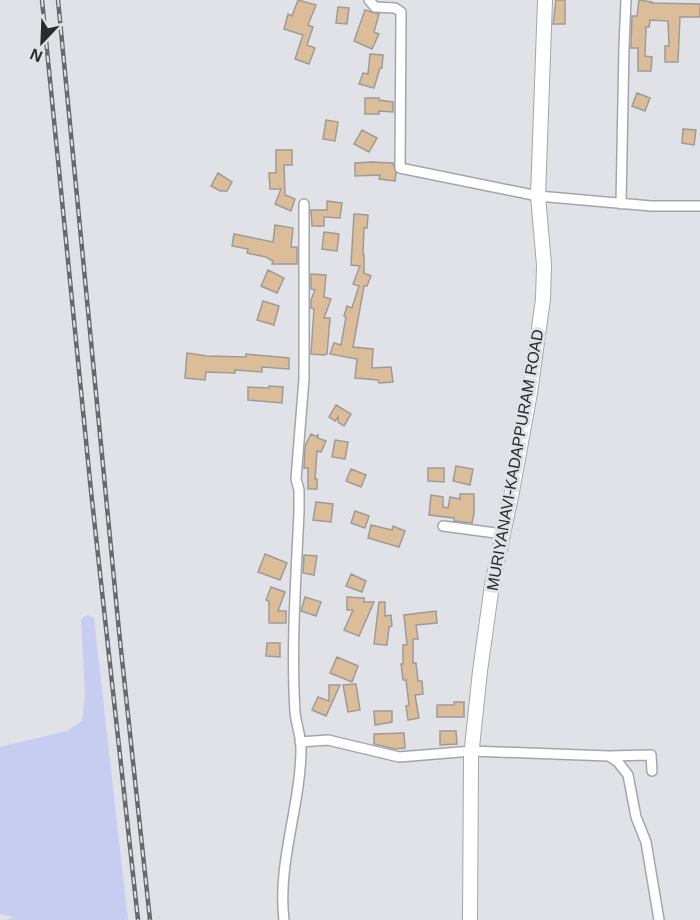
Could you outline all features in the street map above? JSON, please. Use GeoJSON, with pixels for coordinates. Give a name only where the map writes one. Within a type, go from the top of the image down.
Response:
{"type":"FeatureCollection","features":[{"type":"Feature","properties":{"kind":"main road","name":"MURIYANAVI-KADAPPURAM ROAD"},"geometry":{"type":"LineString","coordinates":[[470,920],[472,751],[492,585],[530,393],[543,299],[544,265],[538,196],[546,0]]}},
{"type":"Feature","properties":{"kind":"street"},"geometry":{"type":"LineString","coordinates":[[369,0],[375,7],[395,8],[401,12],[400,168],[538,196],[621,204],[700,206]]}},
{"type":"Feature","properties":{"kind":"street"},"geometry":{"type":"LineString","coordinates":[[621,204],[626,0]]}},
{"type":"Feature","properties":{"kind":"street"},"geometry":{"type":"LineString","coordinates":[[284,920],[286,862],[292,830],[300,742],[295,714],[294,654],[299,512],[299,489],[296,479],[304,368],[304,204]]}},
{"type":"Feature","properties":{"kind":"street"},"geometry":{"type":"LineString","coordinates":[[443,526],[503,534]]}},
{"type":"Feature","properties":{"kind":"street"},"geometry":{"type":"LineString","coordinates":[[300,742],[328,740],[399,757],[472,751],[609,756],[651,755],[652,771]]}},
{"type":"Feature","properties":{"kind":"street"},"geometry":{"type":"LineString","coordinates":[[609,756],[618,762],[628,775],[636,816],[646,842],[659,920]]}},
{"type":"Feature","properties":{"kind":"shaded area"},"geometry":{"type":"Polygon","coordinates":[[[88,615],[94,618],[128,920],[6,920],[14,917],[0,914],[0,747],[67,731],[82,721],[85,693],[81,621],[88,615]]]}},
{"type":"Feature","properties":{"kind":"building"},"geometry":{"type":"Polygon","coordinates":[[[298,0],[316,5],[308,25],[313,27],[307,45],[315,48],[309,64],[295,59],[303,35],[284,29],[288,14],[292,16],[298,0]]]}},
{"type":"Feature","properties":{"kind":"building"},"geometry":{"type":"Polygon","coordinates":[[[556,0],[565,0],[565,24],[553,24],[556,0]]]}},
{"type":"Feature","properties":{"kind":"building"},"geometry":{"type":"Polygon","coordinates":[[[639,0],[651,3],[700,4],[700,17],[680,17],[678,62],[665,62],[665,46],[669,46],[668,21],[650,20],[649,27],[646,27],[645,56],[652,57],[651,71],[638,71],[638,48],[631,48],[632,16],[637,16],[639,0]]]}},
{"type":"Feature","properties":{"kind":"building"},"geometry":{"type":"Polygon","coordinates":[[[338,7],[349,8],[347,24],[336,23],[338,7]]]}},
{"type":"Feature","properties":{"kind":"building"},"geometry":{"type":"Polygon","coordinates":[[[365,10],[379,14],[374,32],[379,34],[372,49],[354,41],[365,10]]]}},
{"type":"Feature","properties":{"kind":"building"},"geometry":{"type":"Polygon","coordinates":[[[370,54],[383,55],[382,68],[380,68],[374,88],[359,84],[363,73],[368,74],[370,54]]]}},
{"type":"Feature","properties":{"kind":"building"},"geometry":{"type":"Polygon","coordinates":[[[637,93],[650,98],[645,111],[632,106],[637,93]]]}},
{"type":"Feature","properties":{"kind":"building"},"geometry":{"type":"Polygon","coordinates":[[[365,98],[379,98],[379,100],[393,102],[393,112],[379,111],[379,114],[365,114],[365,98]]]}},
{"type":"Feature","properties":{"kind":"building"},"geometry":{"type":"Polygon","coordinates":[[[326,120],[338,122],[335,141],[323,139],[326,120]]]}},
{"type":"Feature","properties":{"kind":"building"},"geometry":{"type":"Polygon","coordinates":[[[683,129],[696,130],[694,145],[682,143],[683,129]]]}},
{"type":"Feature","properties":{"kind":"building"},"geometry":{"type":"Polygon","coordinates":[[[362,130],[377,138],[369,152],[354,144],[362,130]]]}},
{"type":"Feature","properties":{"kind":"building"},"geometry":{"type":"Polygon","coordinates":[[[276,150],[292,150],[292,165],[284,165],[285,195],[295,199],[291,211],[275,204],[281,189],[270,189],[269,173],[276,173],[276,150]]]}},
{"type":"Feature","properties":{"kind":"building"},"geometry":{"type":"Polygon","coordinates":[[[355,163],[393,163],[396,173],[395,181],[379,179],[380,175],[355,176],[355,163]]]}},
{"type":"Feature","properties":{"kind":"building"},"geometry":{"type":"Polygon","coordinates":[[[218,173],[232,182],[227,191],[220,191],[211,186],[218,173]]]}},
{"type":"Feature","properties":{"kind":"building"},"geometry":{"type":"Polygon","coordinates":[[[327,201],[342,203],[340,218],[324,217],[324,226],[312,226],[311,210],[327,210],[327,201]]]}},
{"type":"Feature","properties":{"kind":"building"},"geometry":{"type":"Polygon","coordinates":[[[354,214],[368,215],[367,228],[364,228],[363,255],[364,273],[371,276],[367,286],[364,286],[353,347],[373,349],[372,368],[391,367],[393,382],[379,383],[378,380],[355,378],[357,359],[330,354],[334,343],[341,345],[347,306],[352,308],[359,286],[353,284],[360,266],[351,265],[354,214]]]}},
{"type":"Feature","properties":{"kind":"building"},"geometry":{"type":"Polygon","coordinates":[[[275,225],[293,228],[291,247],[297,247],[297,264],[272,264],[273,261],[266,257],[247,253],[248,249],[232,246],[234,234],[273,242],[275,225]]]}},
{"type":"Feature","properties":{"kind":"building"},"geometry":{"type":"Polygon","coordinates":[[[324,232],[339,234],[337,251],[322,249],[324,232]]]}},
{"type":"Feature","properties":{"kind":"building"},"geometry":{"type":"Polygon","coordinates":[[[268,270],[284,278],[277,293],[261,286],[268,270]]]}},
{"type":"Feature","properties":{"kind":"building"},"geometry":{"type":"Polygon","coordinates":[[[311,274],[326,275],[324,297],[331,299],[324,318],[330,318],[327,354],[324,355],[311,354],[314,309],[311,308],[311,300],[315,290],[311,289],[311,274]]]}},
{"type":"Feature","properties":{"kind":"building"},"geometry":{"type":"Polygon","coordinates":[[[263,301],[279,306],[274,325],[257,320],[263,301]]]}},
{"type":"Feature","properties":{"kind":"building"},"geometry":{"type":"Polygon","coordinates":[[[187,353],[207,356],[246,357],[246,354],[289,358],[289,369],[262,367],[262,372],[235,370],[235,373],[206,372],[205,380],[185,378],[187,353]]]}},
{"type":"Feature","properties":{"kind":"building"},"geometry":{"type":"Polygon","coordinates":[[[269,386],[283,387],[282,403],[248,400],[248,387],[269,388],[269,386]]]}},
{"type":"Feature","properties":{"kind":"building"},"geometry":{"type":"Polygon","coordinates":[[[336,405],[351,414],[344,426],[338,422],[338,417],[335,421],[329,417],[336,405]]]}},
{"type":"Feature","properties":{"kind":"building"},"geometry":{"type":"Polygon","coordinates":[[[311,434],[317,437],[318,434],[318,438],[326,441],[321,452],[317,451],[315,479],[317,479],[317,489],[308,489],[308,468],[304,468],[305,446],[311,434]]]}},
{"type":"Feature","properties":{"kind":"building"},"geometry":{"type":"Polygon","coordinates":[[[335,440],[348,442],[345,459],[332,457],[335,440]]]}},
{"type":"Feature","properties":{"kind":"building"},"geometry":{"type":"Polygon","coordinates":[[[456,466],[473,469],[470,485],[453,481],[456,466]]]}},
{"type":"Feature","properties":{"kind":"building"},"geometry":{"type":"Polygon","coordinates":[[[428,468],[444,468],[444,482],[428,481],[428,468]]]}},
{"type":"Feature","properties":{"kind":"building"},"geometry":{"type":"Polygon","coordinates":[[[351,469],[366,475],[361,487],[346,481],[351,469]]]}},
{"type":"Feature","properties":{"kind":"building"},"geometry":{"type":"Polygon","coordinates":[[[460,494],[474,494],[472,523],[429,515],[431,495],[443,497],[443,507],[448,508],[450,497],[460,499],[460,494]]]}},
{"type":"Feature","properties":{"kind":"building"},"geometry":{"type":"Polygon","coordinates":[[[316,502],[333,504],[331,522],[313,520],[316,502]]]}},
{"type":"Feature","properties":{"kind":"building"},"geometry":{"type":"Polygon","coordinates":[[[355,511],[369,516],[365,528],[351,523],[355,511]]]}},
{"type":"Feature","properties":{"kind":"building"},"geometry":{"type":"Polygon","coordinates":[[[371,525],[392,530],[393,526],[405,531],[399,547],[368,538],[371,525]]]}},
{"type":"Feature","properties":{"kind":"building"},"geometry":{"type":"Polygon","coordinates":[[[265,554],[287,563],[280,580],[258,572],[265,554]]]}},
{"type":"Feature","properties":{"kind":"building"},"geometry":{"type":"Polygon","coordinates":[[[304,555],[317,556],[314,575],[303,573],[304,555]]]}},
{"type":"Feature","properties":{"kind":"building"},"geometry":{"type":"Polygon","coordinates":[[[351,574],[366,581],[362,592],[346,586],[351,574]]]}},
{"type":"Feature","properties":{"kind":"building"},"geometry":{"type":"Polygon","coordinates":[[[271,587],[285,592],[278,611],[286,611],[286,623],[269,623],[269,601],[266,600],[271,587]]]}},
{"type":"Feature","properties":{"kind":"building"},"geometry":{"type":"Polygon","coordinates":[[[305,597],[321,602],[316,616],[301,611],[305,597]]]}},
{"type":"Feature","properties":{"kind":"building"},"geometry":{"type":"Polygon","coordinates":[[[347,597],[364,598],[364,602],[374,602],[359,636],[344,630],[353,610],[347,610],[347,597]]]}},
{"type":"Feature","properties":{"kind":"building"},"geometry":{"type":"Polygon","coordinates":[[[379,602],[385,602],[385,616],[391,615],[392,626],[389,627],[387,645],[374,644],[379,602]]]}},
{"type":"Feature","properties":{"kind":"building"},"geometry":{"type":"Polygon","coordinates":[[[436,611],[437,623],[416,625],[418,639],[413,639],[413,663],[416,663],[418,681],[422,681],[423,694],[415,695],[419,718],[408,720],[406,680],[403,680],[401,664],[403,664],[403,645],[407,645],[404,615],[436,611]]]}},
{"type":"Feature","properties":{"kind":"building"},"geometry":{"type":"Polygon","coordinates":[[[267,643],[280,643],[280,657],[266,656],[267,643]]]}},
{"type":"Feature","properties":{"kind":"building"},"geometry":{"type":"Polygon","coordinates":[[[337,657],[358,666],[352,682],[330,673],[337,657]]]}},
{"type":"Feature","properties":{"kind":"building"},"geometry":{"type":"Polygon","coordinates":[[[356,684],[360,710],[348,712],[343,685],[356,684]]]}},
{"type":"Feature","properties":{"kind":"building"},"geometry":{"type":"Polygon","coordinates":[[[329,685],[340,685],[326,716],[312,710],[318,697],[329,701],[329,685]]]}},
{"type":"Feature","properties":{"kind":"building"},"geometry":{"type":"Polygon","coordinates":[[[454,702],[464,702],[464,717],[437,717],[437,705],[454,705],[454,702]]]}},
{"type":"Feature","properties":{"kind":"building"},"geometry":{"type":"Polygon","coordinates":[[[374,711],[392,711],[392,722],[375,725],[374,711]]]}},
{"type":"Feature","properties":{"kind":"building"},"geometry":{"type":"Polygon","coordinates":[[[440,731],[456,731],[457,744],[440,745],[440,731]]]}},
{"type":"Feature","properties":{"kind":"building"},"geometry":{"type":"Polygon","coordinates":[[[404,733],[405,748],[395,749],[374,744],[374,734],[404,733]]]}},
{"type":"Feature","properties":{"kind":"railway"},"geometry":{"type":"LineString","coordinates":[[42,0],[91,491],[138,920]]}},
{"type":"Feature","properties":{"kind":"railway"},"geometry":{"type":"LineString","coordinates":[[58,0],[119,631],[150,920]]}}]}
